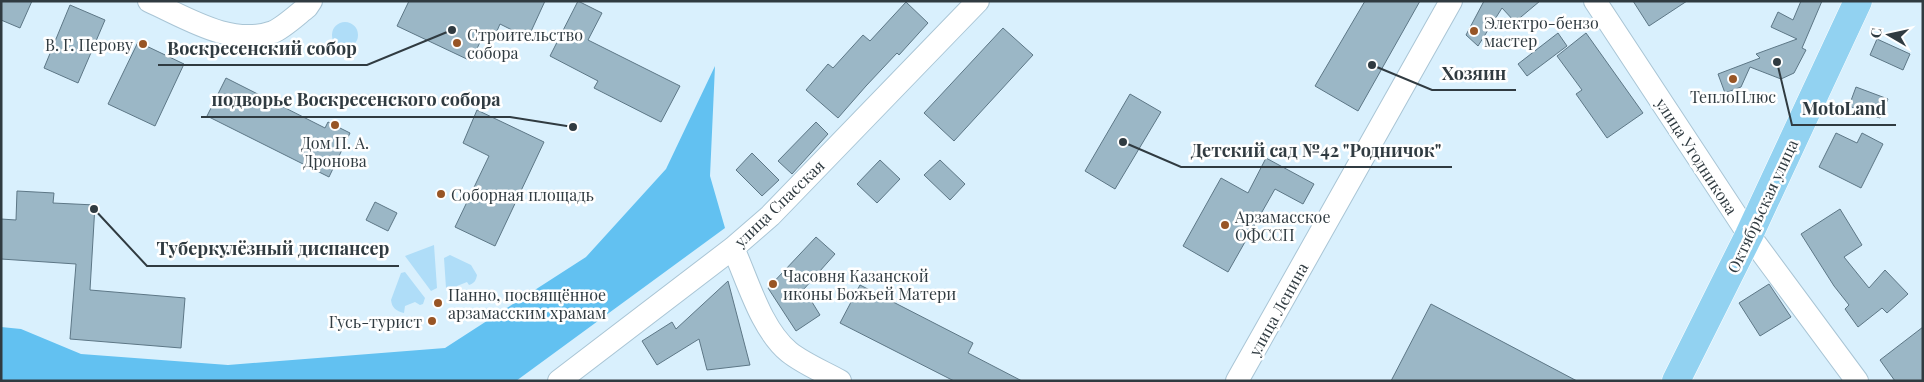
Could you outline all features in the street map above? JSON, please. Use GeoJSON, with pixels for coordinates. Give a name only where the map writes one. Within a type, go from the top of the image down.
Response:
{"type":"FeatureCollection","features":[{"type":"Feature","properties":{"kind":"main road","name":"Октябрьская улица"},"geometry":{"type":"LineString","coordinates":[[1676,381],[1750,235],[1858,1]]}},
{"type":"Feature","properties":{"kind":"street"},"geometry":{"type":"LineString","coordinates":[[150,1],[215,30],[246,37],[274,32],[307,7],[311,1]]}},
{"type":"Feature","properties":{"kind":"street","name":"улица Спасская"},"geometry":{"type":"LineString","coordinates":[[559,381],[733,248],[770,216],[978,1]]}},
{"type":"Feature","properties":{"kind":"street","name":"улица Ленина"},"geometry":{"type":"LineString","coordinates":[[1237,381],[1451,1]]}},
{"type":"Feature","properties":{"kind":"street","name":"улица Угодникова"},"geometry":{"type":"LineString","coordinates":[[1595,1],[1750,235],[1857,381]]}},
{"type":"Feature","properties":{"kind":"street"},"geometry":{"type":"LineString","coordinates":[[733,248],[764,319],[778,341],[791,353],[840,381]]}},
{"type":"Feature","properties":{"kind":"shaded area"},"geometry":{"type":"Polygon","coordinates":[[[345,22],[354,26],[358,35],[354,44],[345,48],[336,44],[332,35],[336,26],[345,22]]]}},
{"type":"Feature","properties":{"kind":"shaded area"},"geometry":{"type":"Polygon","coordinates":[[[715,66],[710,176],[725,228],[516,381],[1,381],[1,327],[21,329],[81,354],[228,365],[445,348],[586,257],[666,169],[715,66]]]}},
{"type":"Feature","properties":{"kind":"shaded area"},"geometry":{"type":"Polygon","coordinates":[[[434,245],[437,288],[431,291],[405,256],[434,245]]]}},
{"type":"Feature","properties":{"kind":"shaded area"},"geometry":{"type":"Polygon","coordinates":[[[450,255],[471,265],[477,275],[473,283],[469,285],[467,282],[457,286],[457,291],[452,292],[446,288],[444,258],[450,255]]]}},
{"type":"Feature","properties":{"kind":"shaded area"},"geometry":{"type":"Polygon","coordinates":[[[405,272],[425,298],[423,304],[420,305],[415,302],[405,306],[404,313],[395,309],[391,300],[401,273],[405,272]]]}},
{"type":"Feature","properties":{"kind":"building"},"geometry":{"type":"Polygon","coordinates":[[[1,1],[32,1],[20,28],[1,20],[1,1]]]}},
{"type":"Feature","properties":{"kind":"building"},"geometry":{"type":"Polygon","coordinates":[[[409,1],[545,1],[528,38],[500,24],[493,40],[483,36],[471,61],[397,26],[409,1]]]}},
{"type":"Feature","properties":{"kind":"building"},"geometry":{"type":"Polygon","coordinates":[[[578,1],[602,13],[588,40],[680,86],[661,122],[594,88],[598,81],[550,56],[578,1]]]}},
{"type":"Feature","properties":{"kind":"building"},"geometry":{"type":"Polygon","coordinates":[[[1365,1],[1420,1],[1358,111],[1315,86],[1365,1]]]}},
{"type":"Feature","properties":{"kind":"building"},"geometry":{"type":"Polygon","coordinates":[[[1484,1],[1540,1],[1515,22],[1502,8],[1478,46],[1466,35],[1484,1]]]}},
{"type":"Feature","properties":{"kind":"building"},"geometry":{"type":"Polygon","coordinates":[[[1633,1],[1687,1],[1649,26],[1633,1]]]}},
{"type":"Feature","properties":{"kind":"building"},"geometry":{"type":"Polygon","coordinates":[[[1801,1],[1822,1],[1802,48],[1806,50],[1794,73],[1781,79],[1750,67],[1741,87],[1725,93],[1718,74],[1760,58],[1756,54],[1797,39],[1771,27],[1778,12],[1793,20],[1801,1]]]}},
{"type":"Feature","properties":{"kind":"building"},"geometry":{"type":"Polygon","coordinates":[[[906,2],[928,23],[899,55],[897,53],[838,118],[806,90],[828,64],[833,68],[863,35],[870,41],[906,2]]]}},
{"type":"Feature","properties":{"kind":"building"},"geometry":{"type":"Polygon","coordinates":[[[70,5],[105,20],[78,83],[44,68],[70,5]]]}},
{"type":"Feature","properties":{"kind":"building"},"geometry":{"type":"Polygon","coordinates":[[[1003,28],[1033,55],[954,141],[924,113],[1003,28]]]}},
{"type":"Feature","properties":{"kind":"building"},"geometry":{"type":"Polygon","coordinates":[[[1558,33],[1567,46],[1527,76],[1518,64],[1558,33]]]}},
{"type":"Feature","properties":{"kind":"building"},"geometry":{"type":"Polygon","coordinates":[[[1586,33],[1643,113],[1607,138],[1576,94],[1582,90],[1557,56],[1586,33]]]}},
{"type":"Feature","properties":{"kind":"building"},"geometry":{"type":"Polygon","coordinates":[[[1877,39],[1910,54],[1903,70],[1870,55],[1877,39]]]}},
{"type":"Feature","properties":{"kind":"building"},"geometry":{"type":"Polygon","coordinates":[[[138,42],[184,64],[155,126],[108,104],[138,42]]]}},
{"type":"Feature","properties":{"kind":"building"},"geometry":{"type":"Polygon","coordinates":[[[226,78],[325,128],[328,122],[350,133],[329,177],[207,116],[226,78]]]}},
{"type":"Feature","properties":{"kind":"building"},"geometry":{"type":"Polygon","coordinates":[[[1856,87],[1888,99],[1880,118],[1849,106],[1856,87]]]}},
{"type":"Feature","properties":{"kind":"building"},"geometry":{"type":"Polygon","coordinates":[[[1130,94],[1161,112],[1115,189],[1085,171],[1130,94]]]}},
{"type":"Feature","properties":{"kind":"building"},"geometry":{"type":"Polygon","coordinates":[[[477,110],[544,142],[495,246],[455,227],[489,156],[463,143],[477,110]]]}},
{"type":"Feature","properties":{"kind":"building"},"geometry":{"type":"Polygon","coordinates":[[[816,122],[828,134],[792,174],[778,161],[816,122]]]}},
{"type":"Feature","properties":{"kind":"building"},"geometry":{"type":"Polygon","coordinates":[[[1836,133],[1857,143],[1862,133],[1883,144],[1861,188],[1819,167],[1836,133]]]}},
{"type":"Feature","properties":{"kind":"building"},"geometry":{"type":"Polygon","coordinates":[[[752,153],[779,180],[762,196],[736,170],[752,153]]]}},
{"type":"Feature","properties":{"kind":"building","name":"Арзамасское ОФССП"},"geometry":{"type":"Polygon","coordinates":[[[1266,158],[1314,184],[1303,204],[1275,189],[1228,272],[1183,246],[1221,178],[1248,193],[1266,158]]]}},
{"type":"Feature","properties":{"kind":"building"},"geometry":{"type":"Polygon","coordinates":[[[880,160],[900,179],[877,203],[857,184],[880,160]]]}},
{"type":"Feature","properties":{"kind":"building"},"geometry":{"type":"Polygon","coordinates":[[[940,160],[965,184],[950,200],[924,175],[940,160]]]}},
{"type":"Feature","properties":{"kind":"building"},"geometry":{"type":"Polygon","coordinates":[[[17,191],[54,193],[53,203],[95,205],[90,290],[185,298],[181,348],[70,339],[76,264],[1,259],[1,219],[16,220],[17,191]]]}},
{"type":"Feature","properties":{"kind":"building"},"geometry":{"type":"Polygon","coordinates":[[[375,202],[397,213],[388,231],[366,220],[375,202]]]}},
{"type":"Feature","properties":{"kind":"building"},"geometry":{"type":"Polygon","coordinates":[[[1840,209],[1862,245],[1844,257],[1869,288],[1885,270],[1908,294],[1887,313],[1882,308],[1858,327],[1845,309],[1849,305],[1834,286],[1801,234],[1840,209]]]}},
{"type":"Feature","properties":{"kind":"building"},"geometry":{"type":"Polygon","coordinates":[[[816,237],[835,254],[804,289],[820,315],[796,331],[768,288],[816,237]]]}},
{"type":"Feature","properties":{"kind":"building"},"geometry":{"type":"Polygon","coordinates":[[[728,281],[750,365],[707,370],[699,339],[657,365],[642,341],[672,322],[676,329],[728,281]]]}},
{"type":"Feature","properties":{"kind":"building"},"geometry":{"type":"Polygon","coordinates":[[[1769,284],[1791,317],[1760,336],[1739,303],[1769,284]]]}},
{"type":"Feature","properties":{"kind":"building"},"geometry":{"type":"Polygon","coordinates":[[[860,285],[973,343],[968,353],[1022,381],[954,381],[840,323],[860,285]]]}},
{"type":"Feature","properties":{"kind":"building"},"geometry":{"type":"Polygon","coordinates":[[[1431,304],[1577,381],[1391,381],[1431,304]]]}},
{"type":"Feature","properties":{"kind":"building"},"geometry":{"type":"Polygon","coordinates":[[[1923,327],[1923,381],[1895,381],[1880,360],[1923,327]]]}},
{"type":"Feature","properties":{"kind":"place","name":"Воскресенский собор"},"geometry":{"type":"Point","coordinates":[452,30]}},
{"type":"Feature","properties":{"kind":"place","name":"Электро-бензо мастер"},"geometry":{"type":"Point","coordinates":[1474,31]}},
{"type":"Feature","properties":{"kind":"place","name":"Строительство собора"},"geometry":{"type":"Point","coordinates":[457,43]}},
{"type":"Feature","properties":{"kind":"place","name":"В. Г. Перову"},"geometry":{"type":"Point","coordinates":[143,44]}},
{"type":"Feature","properties":{"kind":"place","name":"MotoLand"},"geometry":{"type":"Point","coordinates":[1777,62]}},
{"type":"Feature","properties":{"kind":"place","name":"Хозяин"},"geometry":{"type":"Point","coordinates":[1372,65]}},
{"type":"Feature","properties":{"kind":"place","name":"ТеплоПлюс"},"geometry":{"type":"Point","coordinates":[1733,79]}},
{"type":"Feature","properties":{"kind":"place","name":"Дом П. А. Дронова"},"geometry":{"type":"Point","coordinates":[335,125]}},
{"type":"Feature","properties":{"kind":"place","name":"подворье Воскресенского собора"},"geometry":{"type":"Point","coordinates":[573,127]}},
{"type":"Feature","properties":{"kind":"place","name":"Детский сад №42 \"Родничок\""},"geometry":{"type":"Point","coordinates":[1123,142]}},
{"type":"Feature","properties":{"kind":"place","name":"Соборная площадь"},"geometry":{"type":"Point","coordinates":[441,194]}},
{"type":"Feature","properties":{"kind":"place","name":"Туберкулёзный диспансер"},"geometry":{"type":"Point","coordinates":[94,209]}},
{"type":"Feature","properties":{"kind":"place","name":"Арзамасское ОФССП"},"geometry":{"type":"Point","coordinates":[1225,225]}},
{"type":"Feature","properties":{"kind":"place","name":"Часовня Казанской иконы Божьей Матери"},"geometry":{"type":"Point","coordinates":[773,284]}},
{"type":"Feature","properties":{"kind":"place","name":"Панно, посвящённое арзамасским храмам"},"geometry":{"type":"Point","coordinates":[438,303]}},
{"type":"Feature","properties":{"kind":"place","name":"Гусь-турист"},"geometry":{"type":"Point","coordinates":[432,321]}}]}
